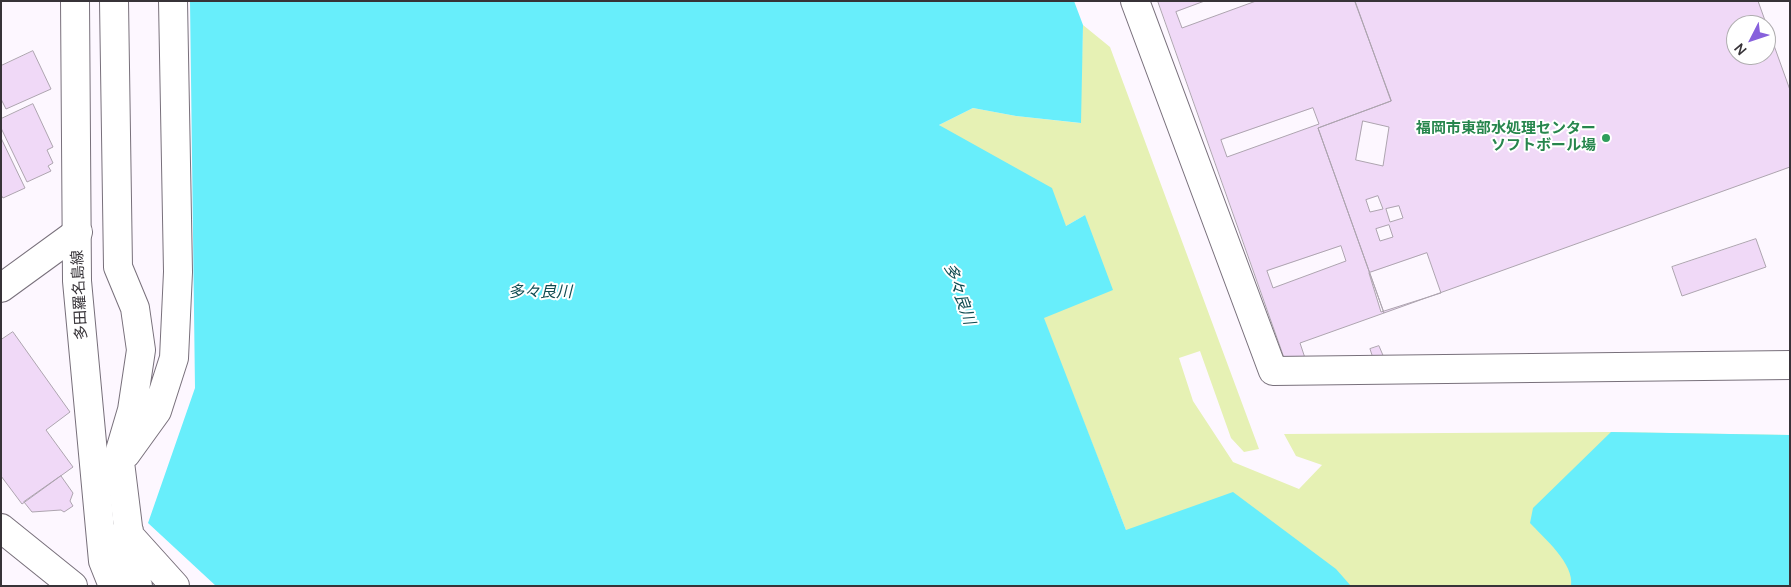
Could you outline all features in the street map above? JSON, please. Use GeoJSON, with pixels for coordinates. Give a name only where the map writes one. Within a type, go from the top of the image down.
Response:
{"type":"FeatureCollection","features":[{"type":"Feature","properties":{"kind":"street","name":"多田羅名島線"},"geometry":{"type":"LineString","coordinates":[[75,1],[77,281],[103,561],[113,586]]}},
{"type":"Feature","properties":{"kind":"street"},"geometry":{"type":"LineString","coordinates":[[114,1],[118,267],[135,308],[141,350],[132,410],[118,454],[130,535],[167,576],[183,586]]}},
{"type":"Feature","properties":{"kind":"street"},"geometry":{"type":"LineString","coordinates":[[120,464],[156,411],[174,358],[178,272],[173,1]]}},
{"type":"Feature","properties":{"kind":"street"},"geometry":{"type":"LineString","coordinates":[[1135,1],[1273,371],[1790,365]]}},
{"type":"Feature","properties":{"kind":"street"},"geometry":{"type":"LineString","coordinates":[[1,288],[78,232]]}},
{"type":"Feature","properties":{"kind":"street"},"geometry":{"type":"LineString","coordinates":[[1,528],[73,586]]}},
{"type":"Feature","properties":{"kind":"street"},"geometry":{"type":"LineString","coordinates":[[129,530],[121,536],[123,563],[138,586]]}},
{"type":"Feature","properties":{"kind":"green space"},"geometry":{"type":"Polygon","coordinates":[[[1083,25],[1110,47],[1259,449],[1244,452],[1231,438],[1200,351],[1179,358],[1193,401],[1233,462],[1299,489],[1322,465],[1296,456],[1284,434],[1611,432],[1790,435],[1634,586],[1160,586],[1126,530],[1043,318],[1085,215],[1066,226],[939,125],[973,108],[1016,116],[1080,123],[1083,25]]]}},
{"type":"Feature","properties":{"kind":"water","name":"多々良川"},"geometry":{"type":"Polygon","coordinates":[[[190,1],[1074,1],[1083,25],[1081,123],[1016,116],[973,108],[939,125],[1052,188],[1066,226],[1085,215],[1113,290],[1044,318],[1126,530],[1233,492],[1336,569],[1351,586],[216,586],[148,523],[195,388],[190,1]]]}},
{"type":"Feature","properties":{"kind":"water"},"geometry":{"type":"Polygon","coordinates":[[[1611,432],[1790,435],[1790,586],[1571,586],[1571,578],[1563,560],[1550,543],[1530,523],[1533,508],[1611,432]]]}},
{"type":"Feature","properties":{"kind":"building"},"geometry":{"type":"Polygon","coordinates":[[[1158,1],[1355,1],[1391,101],[1318,128],[1384,313],[1300,343],[1305,358],[1287,365],[1158,1]]]}},
{"type":"Feature","properties":{"kind":"building"},"geometry":{"type":"Polygon","coordinates":[[[1205,1],[1256,1],[1182,28],[1176,12],[1205,1]]]}},
{"type":"Feature","properties":{"kind":"building","name":"福岡市東部水処理センター ソフトボール場"},"geometry":{"type":"Polygon","coordinates":[[[1355,1],[1758,1],[1763,15],[1726,15],[1726,65],[1776,65],[1776,51],[1790,90],[1790,167],[1384,313],[1318,128],[1391,101],[1355,1]]]}},
{"type":"Feature","properties":{"kind":"building"},"geometry":{"type":"Polygon","coordinates":[[[33,51],[51,89],[6,109],[1,99],[1,66],[33,51]]]}},
{"type":"Feature","properties":{"kind":"building"},"geometry":{"type":"Polygon","coordinates":[[[33,104],[53,147],[47,150],[53,163],[48,166],[51,171],[27,182],[1,128],[1,119],[33,104]]]}},
{"type":"Feature","properties":{"kind":"building"},"geometry":{"type":"Polygon","coordinates":[[[1313,108],[1319,124],[1227,157],[1221,140],[1313,108]]]}},
{"type":"Feature","properties":{"kind":"building"},"geometry":{"type":"Polygon","coordinates":[[[1363,121],[1389,127],[1383,166],[1356,160],[1363,121]]]}},
{"type":"Feature","properties":{"kind":"building"},"geometry":{"type":"Polygon","coordinates":[[[1,138],[25,188],[3,198],[1,195],[1,138]]]}},
{"type":"Feature","properties":{"kind":"building"},"geometry":{"type":"Polygon","coordinates":[[[1378,196],[1383,209],[1370,212],[1366,200],[1378,196]]]}},
{"type":"Feature","properties":{"kind":"building"},"geometry":{"type":"Polygon","coordinates":[[[1399,206],[1403,218],[1390,222],[1386,209],[1399,206]]]}},
{"type":"Feature","properties":{"kind":"building"},"geometry":{"type":"Polygon","coordinates":[[[1389,225],[1393,237],[1380,241],[1376,229],[1389,225]]]}},
{"type":"Feature","properties":{"kind":"building"},"geometry":{"type":"Polygon","coordinates":[[[1756,239],[1766,267],[1682,296],[1672,267],[1756,239]]]}},
{"type":"Feature","properties":{"kind":"building"},"geometry":{"type":"Polygon","coordinates":[[[1341,246],[1346,261],[1273,288],[1267,271],[1341,246]]]}},
{"type":"Feature","properties":{"kind":"building"},"geometry":{"type":"Polygon","coordinates":[[[1427,253],[1441,293],[1381,312],[1369,273],[1427,253]]]}},
{"type":"Feature","properties":{"kind":"building"},"geometry":{"type":"Polygon","coordinates":[[[13,332],[70,412],[46,430],[73,467],[22,504],[1,476],[1,340],[13,332]]]}},
{"type":"Feature","properties":{"kind":"building"},"geometry":{"type":"Polygon","coordinates":[[[1379,346],[1385,360],[1375,364],[1370,349],[1379,346]]]}},
{"type":"Feature","properties":{"kind":"building"},"geometry":{"type":"Polygon","coordinates":[[[61,476],[73,493],[70,501],[73,506],[64,512],[61,510],[32,512],[24,502],[61,476]]]}},
{"type":"Feature","properties":{"kind":"place","name":"福岡市東部水処理センター ソフトボール場"},"geometry":{"type":"Point","coordinates":[1606,138]}}]}
